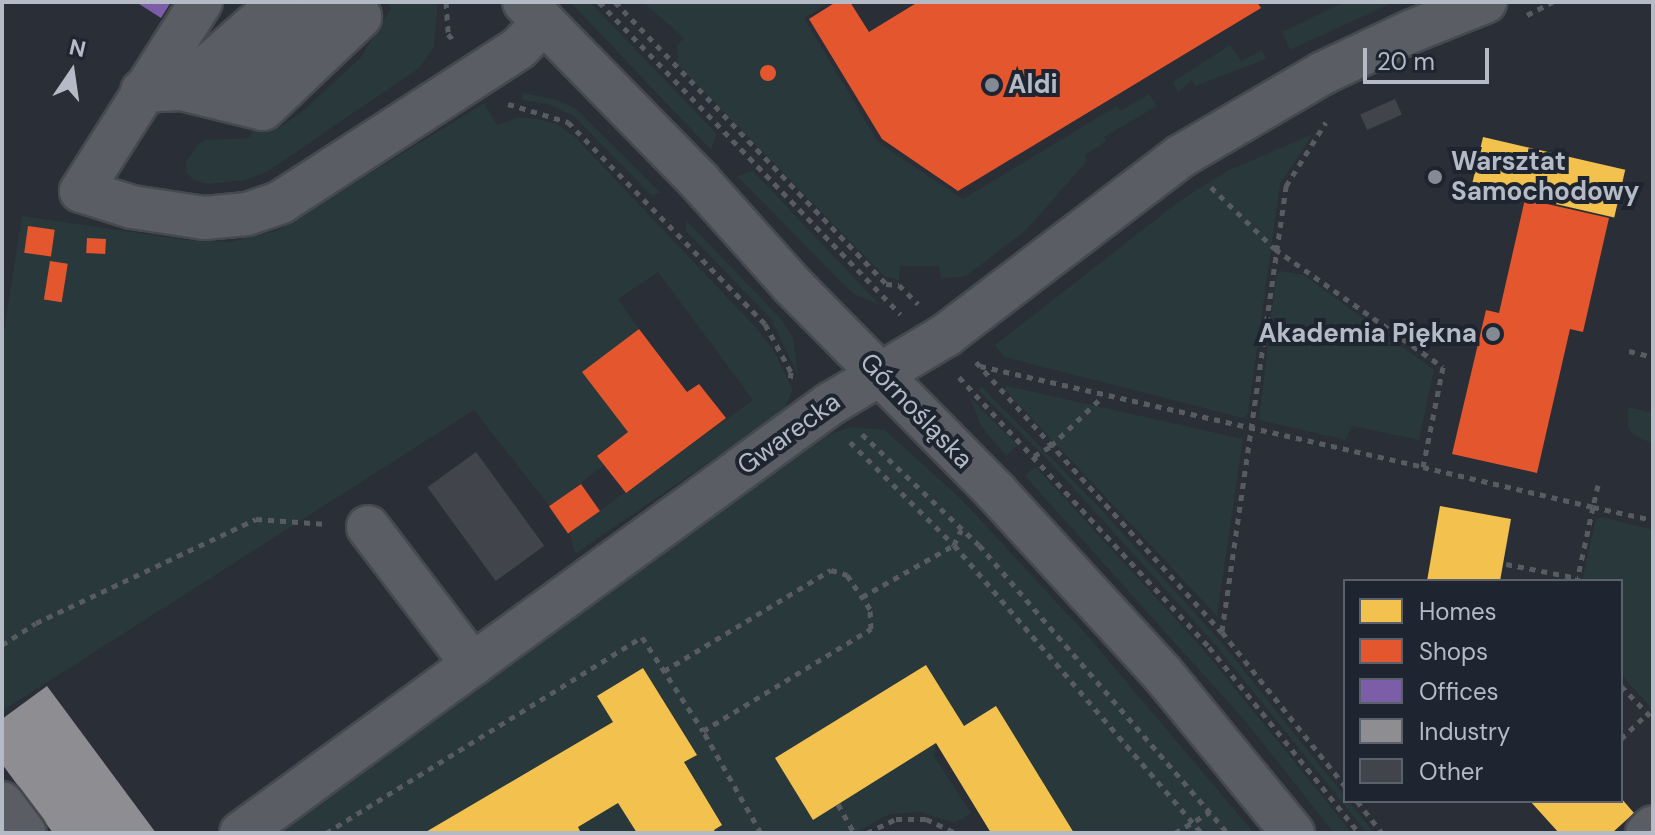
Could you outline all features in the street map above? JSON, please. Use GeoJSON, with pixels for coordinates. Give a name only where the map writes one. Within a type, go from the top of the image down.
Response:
{"type":"FeatureCollection","features":[{"type":"Feature","properties":{"kind":"street"},"geometry":{"type":"LineString","coordinates":[[201,2],[162,90],[81,191],[132,207],[204,218],[247,214],[281,202],[519,48],[534,12]]}},
{"type":"Feature","properties":{"kind":"street"},"geometry":{"type":"LineString","coordinates":[[162,90],[269,12],[291,2]]}},
{"type":"Feature","properties":{"kind":"street"},"geometry":{"type":"LineString","coordinates":[[224,99],[336,2]]}},
{"type":"Feature","properties":{"kind":"street"},"geometry":{"type":"LineString","coordinates":[[162,90],[224,99],[263,109],[360,17],[351,2]]}},
{"type":"Feature","properties":{"kind":"street","name":"Gwarecka"},"geometry":{"type":"LineString","coordinates":[[241,833],[830,404],[938,340],[1181,156],[1227,126],[1323,73],[1412,31],[1485,2]]}},
{"type":"Feature","properties":{"kind":"street"},"geometry":{"type":"LineString","coordinates":[[1227,126],[1317,100],[1448,40],[1482,18],[1495,2]]}},
{"type":"Feature","properties":{"kind":"street","name":"Górnośląska"},"geometry":{"type":"LineString","coordinates":[[534,12],[1162,673],[1293,833]]}},
{"type":"Feature","properties":{"kind":"street"},"geometry":{"type":"LineString","coordinates":[[1075,238],[1087,205],[1110,177],[1210,109],[1249,93],[1323,73]]}},
{"type":"Feature","properties":{"kind":"street"},"geometry":{"type":"LineString","coordinates":[[368,527],[473,665]]}},
{"type":"Feature","properties":{"kind":"street"},"geometry":{"type":"LineString","coordinates":[[2,803],[25,833]]}},
{"type":"Feature","properties":{"kind":"street"},"geometry":{"type":"LineString","coordinates":[[1647,833],[1653,827]]}},
{"type":"Feature","properties":{"kind":"path"},"geometry":{"type":"LineString","coordinates":[[599,2],[938,340],[979,365],[1250,430],[1653,520]]}},
{"type":"Feature","properties":{"kind":"path"},"geometry":{"type":"LineString","coordinates":[[615,2],[886,284],[899,285],[938,340],[1034,456],[1209,647],[1359,833]]}},
{"type":"Feature","properties":{"kind":"path"},"geometry":{"type":"LineString","coordinates":[[510,107],[568,122],[765,324],[786,361],[961,530],[1228,833]]}},
{"type":"Feature","properties":{"kind":"path"},"geometry":{"type":"LineString","coordinates":[[1222,632],[1286,186],[1326,122]]}},
{"type":"Feature","properties":{"kind":"path"},"geometry":{"type":"LineString","coordinates":[[1206,184],[1226,199],[1275,249],[1443,367],[1423,467]]}},
{"type":"Feature","properties":{"kind":"path"},"geometry":{"type":"LineString","coordinates":[[1629,351],[1653,357]]}},
{"type":"Feature","properties":{"kind":"path"},"geometry":{"type":"LineString","coordinates":[[979,365],[984,375],[1222,632],[1343,783]]}},
{"type":"Feature","properties":{"kind":"path"},"geometry":{"type":"LineString","coordinates":[[1034,456],[1051,446],[1104,395]]}},
{"type":"Feature","properties":{"kind":"path"},"geometry":{"type":"LineString","coordinates":[[849,441],[954,545],[1202,833]]}},
{"type":"Feature","properties":{"kind":"path"},"geometry":{"type":"LineString","coordinates":[[1506,564],[1578,579],[1598,485]]}},
{"type":"Feature","properties":{"kind":"path"},"geometry":{"type":"LineString","coordinates":[[2,645],[36,623],[256,519],[368,527]]}},
{"type":"Feature","properties":{"kind":"path"},"geometry":{"type":"LineString","coordinates":[[862,597],[954,545],[961,530]]}},
{"type":"Feature","properties":{"kind":"path"},"geometry":{"type":"LineString","coordinates":[[664,671],[831,570],[847,575],[870,609],[871,629],[703,731]]}},
{"type":"Feature","properties":{"kind":"path"},"geometry":{"type":"LineString","coordinates":[[326,833],[642,637],[703,731],[761,833]]}},
{"type":"Feature","properties":{"kind":"path"},"geometry":{"type":"LineString","coordinates":[[1623,688],[1653,719]]}},
{"type":"Feature","properties":{"kind":"path"},"geometry":{"type":"LineString","coordinates":[[1623,737],[1646,715]]}},
{"type":"Feature","properties":{"kind":"path"},"geometry":{"type":"LineString","coordinates":[[1359,803],[1382,833]]}},
{"type":"Feature","properties":{"kind":"path"},"geometry":{"type":"LineString","coordinates":[[838,804],[854,833]]}},
{"type":"Feature","properties":{"kind":"path"},"geometry":{"type":"LineString","coordinates":[[1175,833],[1210,812]]}},
{"type":"Feature","properties":{"kind":"path"},"geometry":{"type":"LineString","coordinates":[[867,833],[896,819],[926,819],[956,833]]}},
{"type":"Feature","properties":{"kind":"shaded area"},"geometry":{"type":"Polygon","coordinates":[[[386,2],[438,2],[434,47],[419,68],[268,171],[246,180],[208,184],[195,181],[186,172],[186,162],[205,140],[251,138],[252,127],[280,127],[303,111],[361,57],[391,8],[386,2]]]}},
{"type":"Feature","properties":{"kind":"shaded area"},"geometry":{"type":"Polygon","coordinates":[[[570,2],[590,2],[717,134],[711,150],[570,2]]]}},
{"type":"Feature","properties":{"kind":"shaded area"},"geometry":{"type":"Polygon","coordinates":[[[643,2],[830,2],[804,18],[878,142],[963,199],[1117,106],[1120,111],[1149,94],[1157,106],[1104,137],[1106,141],[1085,155],[1087,161],[1026,230],[966,276],[941,279],[939,266],[900,266],[899,280],[885,277],[678,65],[677,45],[684,38],[643,2]]]}},
{"type":"Feature","properties":{"kind":"shaded area"},"geometry":{"type":"Polygon","coordinates":[[[1344,2],[1394,2],[1290,50],[1282,32],[1344,2]]]}},
{"type":"Feature","properties":{"kind":"shaded area"},"geometry":{"type":"Polygon","coordinates":[[[1230,45],[1241,61],[1262,50],[1266,59],[1195,86],[1192,80],[1178,92],[1173,82],[1230,45]]]}},
{"type":"Feature","properties":{"kind":"shaded area"},"geometry":{"type":"Polygon","coordinates":[[[523,93],[557,100],[575,108],[661,193],[651,195],[574,116],[548,104],[522,100],[523,93]]]}},
{"type":"Feature","properties":{"kind":"shaded area"},"geometry":{"type":"Polygon","coordinates":[[[484,103],[497,125],[519,117],[537,119],[557,124],[576,138],[773,349],[793,390],[783,411],[575,554],[569,533],[753,400],[658,272],[618,299],[639,329],[583,372],[628,432],[597,455],[604,465],[550,507],[474,410],[2,711],[2,343],[22,216],[187,240],[231,242],[278,230],[484,103]]]}},
{"type":"Feature","properties":{"kind":"shaded area"},"geometry":{"type":"Polygon","coordinates":[[[1313,134],[1280,184],[1248,413],[1243,418],[1004,357],[995,345],[1181,200],[1227,171],[1313,134]]]}},
{"type":"Feature","properties":{"kind":"shaded area"},"geometry":{"type":"Polygon","coordinates":[[[753,171],[880,305],[854,294],[737,176],[753,171]]]}},
{"type":"Feature","properties":{"kind":"shaded area"},"geometry":{"type":"Polygon","coordinates":[[[687,221],[781,319],[793,338],[798,375],[771,319],[685,230],[687,221]]]}},
{"type":"Feature","properties":{"kind":"shaded area"},"geometry":{"type":"Polygon","coordinates":[[[1281,271],[1304,275],[1434,370],[1419,440],[1352,426],[1345,440],[1259,420],[1276,275],[1281,271]]]}},
{"type":"Feature","properties":{"kind":"shaded area"},"geometry":{"type":"Polygon","coordinates":[[[981,386],[1099,507],[1221,642],[1343,794],[1343,803],[1350,803],[1374,833],[1367,833],[1214,643],[1046,458],[978,390],[981,386]]]}},
{"type":"Feature","properties":{"kind":"shaded area"},"geometry":{"type":"Polygon","coordinates":[[[1007,386],[1243,439],[1217,616],[1004,389],[1007,386]]]}},
{"type":"Feature","properties":{"kind":"shaded area"},"geometry":{"type":"Polygon","coordinates":[[[970,398],[1017,445],[1006,456],[981,426],[970,398]]]}},
{"type":"Feature","properties":{"kind":"shaded area"},"geometry":{"type":"Polygon","coordinates":[[[1628,407],[1653,413],[1653,444],[1633,434],[1628,427],[1628,407]]]}},
{"type":"Feature","properties":{"kind":"shaded area"},"geometry":{"type":"Polygon","coordinates":[[[851,427],[885,430],[960,498],[1086,634],[1254,833],[1074,833],[996,707],[964,726],[926,665],[814,819],[936,743],[934,756],[971,813],[955,823],[919,812],[890,814],[854,833],[277,833],[820,437],[851,427]]]}},
{"type":"Feature","properties":{"kind":"shaded area"},"geometry":{"type":"Polygon","coordinates":[[[1035,466],[1203,649],[1352,833],[1334,833],[1246,722],[1025,476],[1035,466]]]}},
{"type":"Feature","properties":{"kind":"shaded area"},"geometry":{"type":"Polygon","coordinates":[[[1602,517],[1653,530],[1653,710],[1623,676],[1623,579],[1582,579],[1596,519],[1602,517]]]}},
{"type":"Feature","properties":{"kind":"building: Homes"},"geometry":{"type":"Polygon","coordinates":[[[1483,137],[1625,170],[1614,218],[1472,185],[1483,137]]]}},
{"type":"Feature","properties":{"kind":"building: Homes"},"geometry":{"type":"Polygon","coordinates":[[[1440,506],[1511,519],[1500,579],[1427,579],[1440,506]]]}},
{"type":"Feature","properties":{"kind":"building: Homes"},"geometry":{"type":"Polygon","coordinates":[[[926,665],[964,726],[996,706],[1074,833],[991,833],[936,743],[813,820],[775,758],[926,665]]]}},
{"type":"Feature","properties":{"kind":"building: Homes"},"geometry":{"type":"Polygon","coordinates":[[[643,668],[697,755],[684,762],[722,825],[714,830],[716,833],[637,833],[618,803],[578,827],[578,833],[424,833],[613,722],[597,696],[643,668]]]}},
{"type":"Feature","properties":{"kind":"building: Homes"},"geometry":{"type":"Polygon","coordinates":[[[1623,800],[1634,813],[1612,833],[1559,833],[1532,803],[1623,803],[1623,800]]]}},
{"type":"Feature","properties":{"kind":"building: Shops","name":"Aldi"},"geometry":{"type":"Polygon","coordinates":[[[836,2],[850,2],[869,32],[918,2],[1257,2],[1261,8],[958,191],[882,139],[809,19],[836,2]]]}},
{"type":"Feature","properties":{"kind":"building: Shops"},"geometry":{"type":"Polygon","coordinates":[[[768,65],[776,73],[768,81],[760,73],[768,65]]]}},
{"type":"Feature","properties":{"kind":"building: Shops"},"geometry":{"type":"Polygon","coordinates":[[[1525,199],[1609,218],[1583,332],[1570,329],[1537,473],[1452,454],[1486,310],[1499,313],[1525,199]]]}},
{"type":"Feature","properties":{"kind":"building: Shops"},"geometry":{"type":"Polygon","coordinates":[[[28,226],[55,230],[51,256],[24,253],[28,226]]]}},
{"type":"Feature","properties":{"kind":"building: Shops"},"geometry":{"type":"Polygon","coordinates":[[[87,238],[106,239],[105,254],[86,253],[87,238]]]}},
{"type":"Feature","properties":{"kind":"building: Shops"},"geometry":{"type":"Polygon","coordinates":[[[50,261],[68,264],[62,302],[44,300],[50,261]]]}},
{"type":"Feature","properties":{"kind":"building: Shops"},"geometry":{"type":"Polygon","coordinates":[[[639,329],[687,392],[699,384],[726,418],[626,493],[597,456],[628,432],[582,372],[639,329]]]}},
{"type":"Feature","properties":{"kind":"building: Shops"},"geometry":{"type":"Polygon","coordinates":[[[581,484],[600,511],[568,533],[549,506],[581,484]]]}},
{"type":"Feature","properties":{"kind":"building: Offices"},"geometry":{"type":"Polygon","coordinates":[[[136,2],[171,2],[161,18],[136,2]]]}},
{"type":"Feature","properties":{"kind":"building: Industry"},"geometry":{"type":"Polygon","coordinates":[[[47,686],[156,833],[53,833],[2,764],[2,719],[47,686]]]}},
{"type":"Feature","properties":{"kind":"building: Other"},"geometry":{"type":"Polygon","coordinates":[[[1395,99],[1402,115],[1367,130],[1360,114],[1395,99]]]}},
{"type":"Feature","properties":{"kind":"building: Other"},"geometry":{"type":"Polygon","coordinates":[[[476,452],[544,546],[496,581],[427,487],[476,452]]]}},
{"type":"Feature","properties":{"kind":"place","name":"Aldi"},"geometry":{"type":"Point","coordinates":[992,85]}},
{"type":"Feature","properties":{"kind":"place","name":"Warsztat Samochodowy"},"geometry":{"type":"Point","coordinates":[1435,177]}},
{"type":"Feature","properties":{"kind":"place","name":"Akademia Piękna"},"geometry":{"type":"Point","coordinates":[1493,334]}}]}
